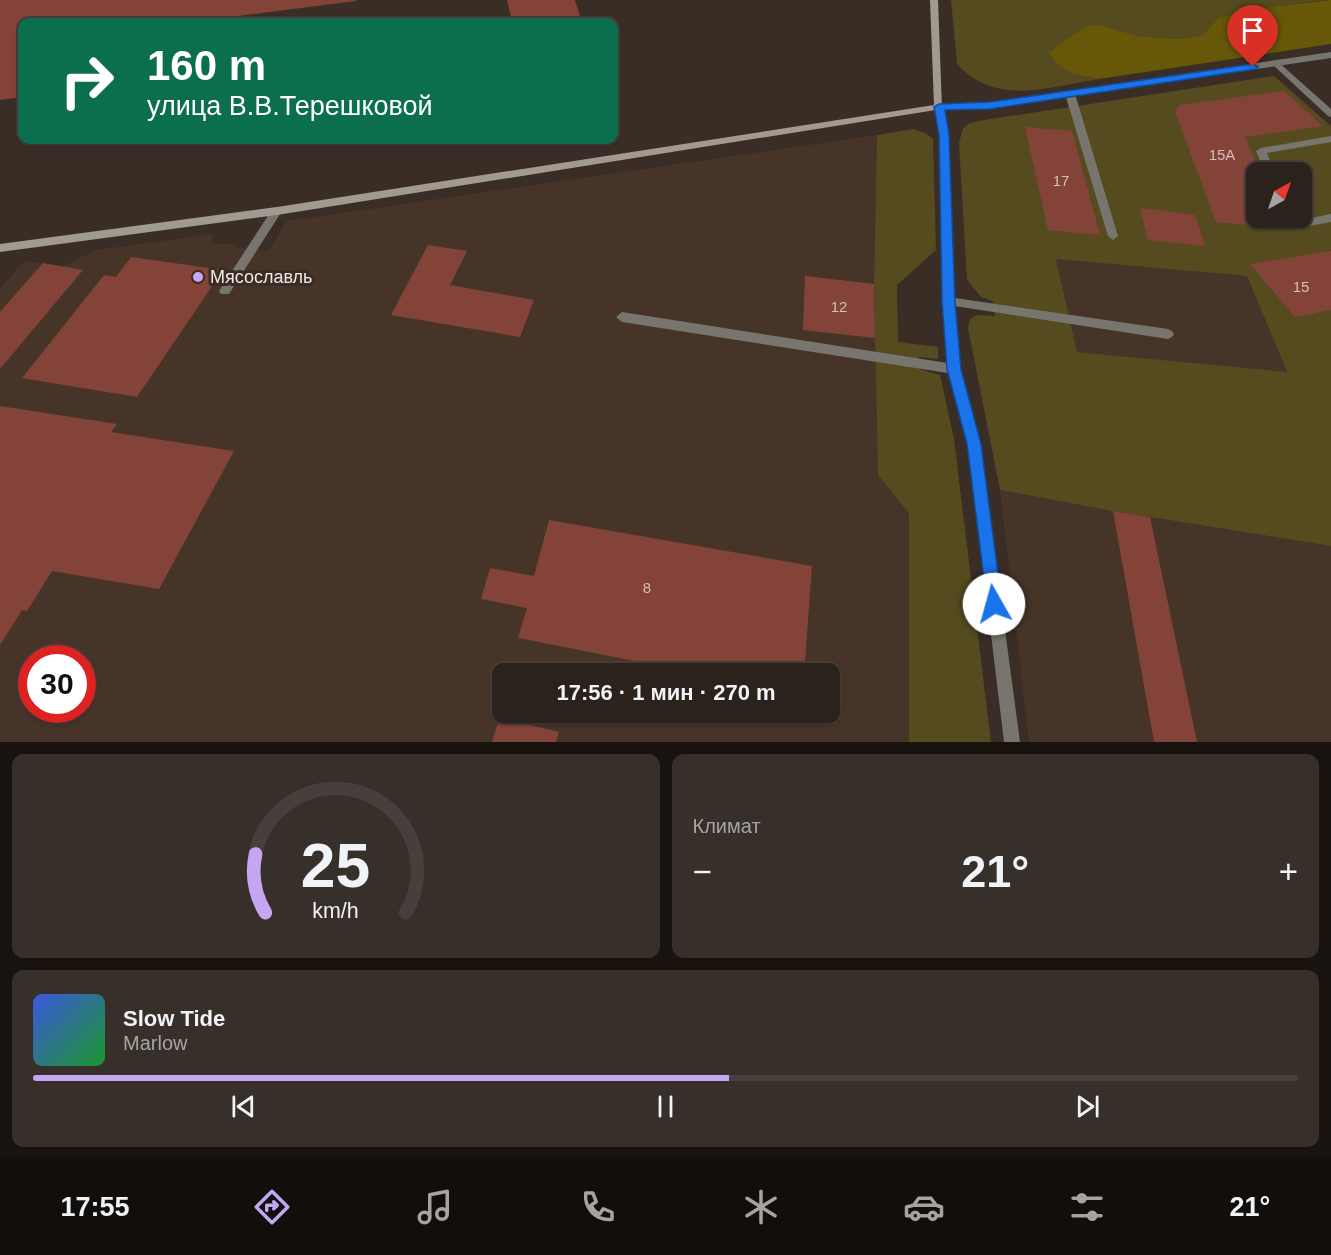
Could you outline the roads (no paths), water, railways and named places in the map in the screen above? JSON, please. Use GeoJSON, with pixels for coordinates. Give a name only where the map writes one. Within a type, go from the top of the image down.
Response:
{"type":"FeatureCollection","features":[{"type":"Feature","properties":{"kind":"main road"},"geometry":{"type":"LineString","coordinates":[[0,248],[277,211],[939,107],[934,0]]}},
{"type":"Feature","properties":{"kind":"street"},"geometry":{"type":"LineString","coordinates":[[1012,742],[974,444],[954,369],[948,302],[944,135],[939,107],[990,105],[1331,55]]}},
{"type":"Feature","properties":{"kind":"street"},"geometry":{"type":"LineString","coordinates":[[1276,63],[1331,114]]}},
{"type":"Feature","properties":{"kind":"street"},"geometry":{"type":"LineString","coordinates":[[1070,94],[1113,236]]}},
{"type":"Feature","properties":{"kind":"street"},"geometry":{"type":"LineString","coordinates":[[1266,162],[1261,151],[1331,139]]}},
{"type":"Feature","properties":{"kind":"street"},"geometry":{"type":"LineString","coordinates":[[225,291],[277,211]]}},
{"type":"Feature","properties":{"kind":"street"},"geometry":{"type":"LineString","coordinates":[[1312,222],[1331,218]]}},
{"type":"Feature","properties":{"kind":"street"},"geometry":{"type":"LineString","coordinates":[[948,302],[1168,334]]}},
{"type":"Feature","properties":{"kind":"street"},"geometry":{"type":"LineString","coordinates":[[622,317],[954,369]]}},
{"type":"Feature","properties":{"kind":"place","name":"Мясославль"},"geometry":{"type":"Point","coordinates":[198,277]}}]}
